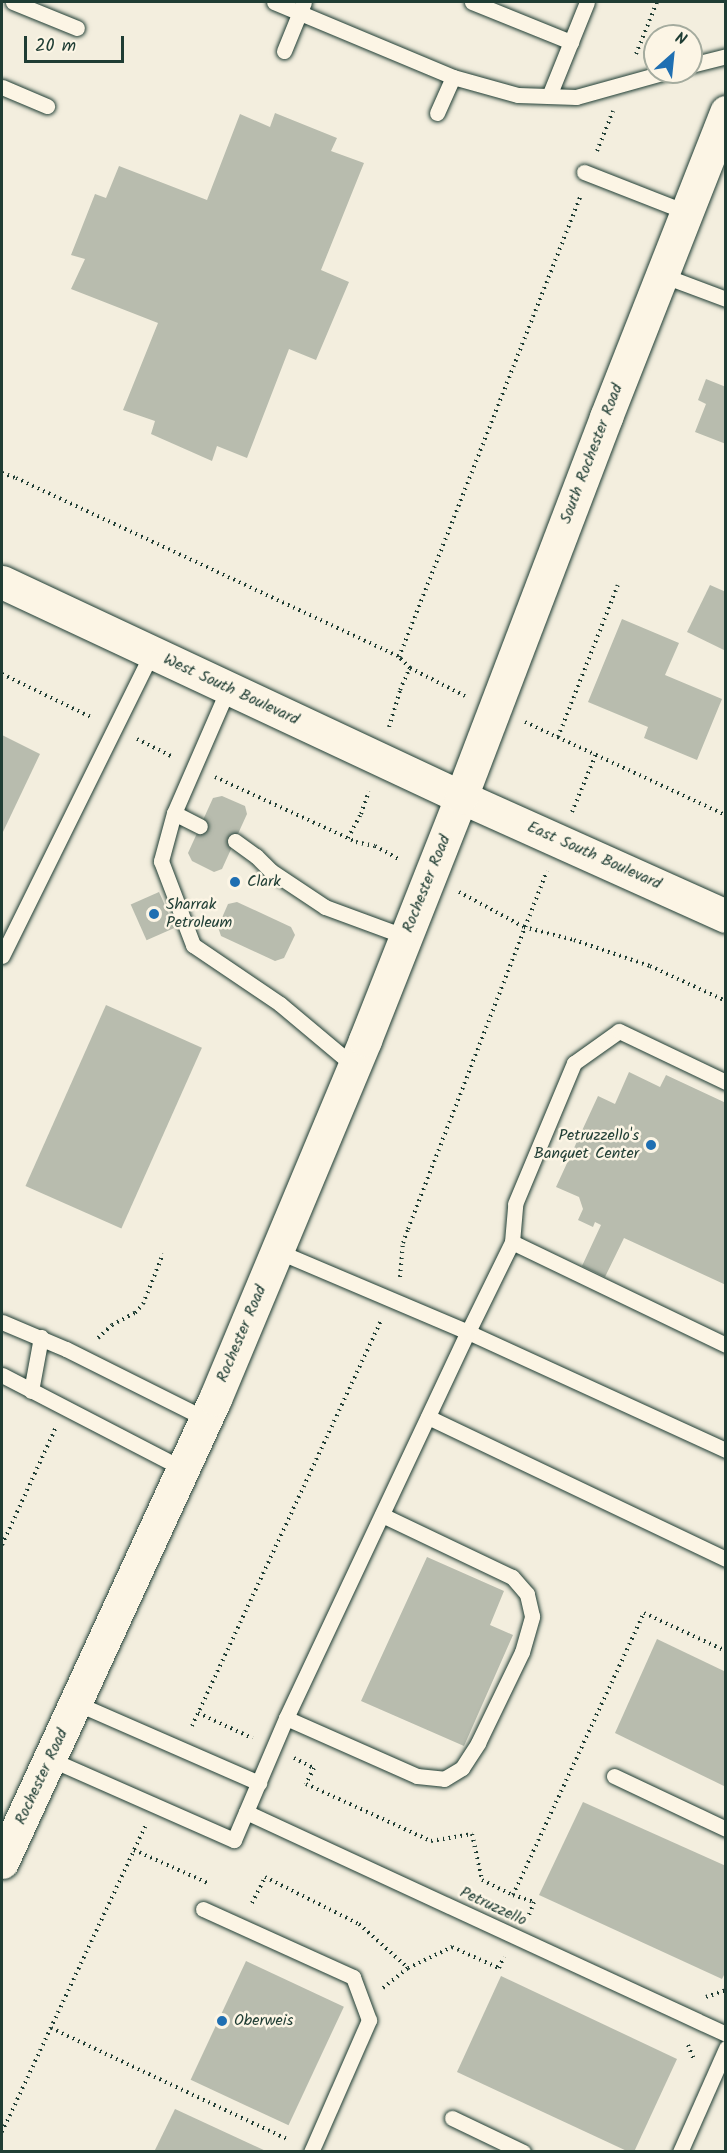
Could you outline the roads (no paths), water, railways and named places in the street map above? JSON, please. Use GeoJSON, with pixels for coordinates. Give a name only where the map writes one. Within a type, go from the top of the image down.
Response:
{"type":"FeatureCollection","features":[{"type":"Feature","properties":{"kind":"main road","name":"South Rochester Road"},"geometry":{"type":"LineString","coordinates":[[461,797],[726,112]]}},
{"type":"Feature","properties":{"kind":"main road","name":"West South Boulevard"},"geometry":{"type":"LineString","coordinates":[[2,582],[461,797]]}},
{"type":"Feature","properties":{"kind":"main road","name":"East South Boulevard"},"geometry":{"type":"LineString","coordinates":[[461,797],[726,916]]}},
{"type":"Feature","properties":{"kind":"main road","name":"Rochester Road"},"geometry":{"type":"LineString","coordinates":[[2,1862],[206,1419],[354,1066],[461,797]]}},
{"type":"Feature","properties":{"kind":"lane"},"geometry":{"type":"LineString","coordinates":[[12,2],[77,28]]}},
{"type":"Feature","properties":{"kind":"lane"},"geometry":{"type":"LineString","coordinates":[[274,2],[302,7],[453,77],[518,95],[576,97],[643,78]]}},
{"type":"Feature","properties":{"kind":"lane"},"geometry":{"type":"LineString","coordinates":[[472,2],[571,42]]}},
{"type":"Feature","properties":{"kind":"lane"},"geometry":{"type":"LineString","coordinates":[[549,96],[587,2]]}},
{"type":"Feature","properties":{"kind":"lane"},"geometry":{"type":"LineString","coordinates":[[284,51],[302,7]]}},
{"type":"Feature","properties":{"kind":"lane"},"geometry":{"type":"LineString","coordinates":[[703,61],[726,56]]}},
{"type":"Feature","properties":{"kind":"lane"},"geometry":{"type":"LineString","coordinates":[[437,113],[453,77]]}},
{"type":"Feature","properties":{"kind":"lane"},"geometry":{"type":"LineString","coordinates":[[2,87],[47,106]]}},
{"type":"Feature","properties":{"kind":"lane"},"geometry":{"type":"LineString","coordinates":[[584,180],[686,212]]}},
{"type":"Feature","properties":{"kind":"lane"},"geometry":{"type":"LineString","coordinates":[[662,275],[726,299]]}},
{"type":"Feature","properties":{"kind":"lane"},"geometry":{"type":"LineString","coordinates":[[2,956],[152,653]]}},
{"type":"Feature","properties":{"kind":"lane"},"geometry":{"type":"LineString","coordinates":[[228,689],[174,813],[161,861],[193,945],[280,1004],[354,1066]]}},
{"type":"Feature","properties":{"kind":"lane"},"geometry":{"type":"LineString","coordinates":[[174,813],[200,826]]}},
{"type":"Feature","properties":{"kind":"lane"},"geometry":{"type":"LineString","coordinates":[[235,841],[256,856],[271,872],[325,907],[406,937]]}},
{"type":"Feature","properties":{"kind":"lane"},"geometry":{"type":"LineString","coordinates":[[50,1759],[234,1840],[286,1718],[512,1242],[515,1204],[574,1063],[619,1031],[726,1082]]}},
{"type":"Feature","properties":{"kind":"lane"},"geometry":{"type":"LineString","coordinates":[[512,1242],[726,1345]]}},
{"type":"Feature","properties":{"kind":"lane"},"geometry":{"type":"LineString","coordinates":[[277,1251],[468,1332],[726,1450]]}},
{"type":"Feature","properties":{"kind":"lane"},"geometry":{"type":"LineString","coordinates":[[2,1322],[41,1337],[206,1419]]}},
{"type":"Feature","properties":{"kind":"lane"},"geometry":{"type":"LineString","coordinates":[[31,1391],[41,1337]]}},
{"type":"Feature","properties":{"kind":"lane"},"geometry":{"type":"LineString","coordinates":[[2,1375],[183,1469]]}},
{"type":"Feature","properties":{"kind":"lane"},"geometry":{"type":"LineString","coordinates":[[428,1417],[726,1559]]}},
{"type":"Feature","properties":{"kind":"lane"},"geometry":{"type":"LineString","coordinates":[[286,1718],[417,1776],[444,1779],[462,1768],[478,1743],[517,1662],[532,1616],[527,1594],[512,1577],[382,1515]]}},
{"type":"Feature","properties":{"kind":"lane"},"geometry":{"type":"LineString","coordinates":[[76,1703],[259,1784]]}},
{"type":"Feature","properties":{"kind":"lane"},"geometry":{"type":"LineString","coordinates":[[614,1776],[726,1829]]}},
{"type":"Feature","properties":{"kind":"lane","name":"Petruzzello"},"geometry":{"type":"LineString","coordinates":[[246,1812],[726,2034]]}},
{"type":"Feature","properties":{"kind":"lane"},"geometry":{"type":"LineString","coordinates":[[203,1909],[353,1977],[369,2020],[311,2151]]}},
{"type":"Feature","properties":{"kind":"lane"},"geometry":{"type":"LineString","coordinates":[[680,2151],[726,2048]]}},
{"type":"Feature","properties":{"kind":"lane"},"geometry":{"type":"LineString","coordinates":[[452,2118],[523,2151]]}},
{"type":"Feature","properties":{"kind":"place","name":"Clark"},"geometry":{"type":"Point","coordinates":[235,882]}},
{"type":"Feature","properties":{"kind":"place","name":"Sharrak Petroleum"},"geometry":{"type":"Point","coordinates":[154,914]}},
{"type":"Feature","properties":{"kind":"place","name":"Petruzzello's Banquet Center"},"geometry":{"type":"Point","coordinates":[651,1145]}},
{"type":"Feature","properties":{"kind":"place","name":"Oberweis"},"geometry":{"type":"Point","coordinates":[222,2021]}}]}
